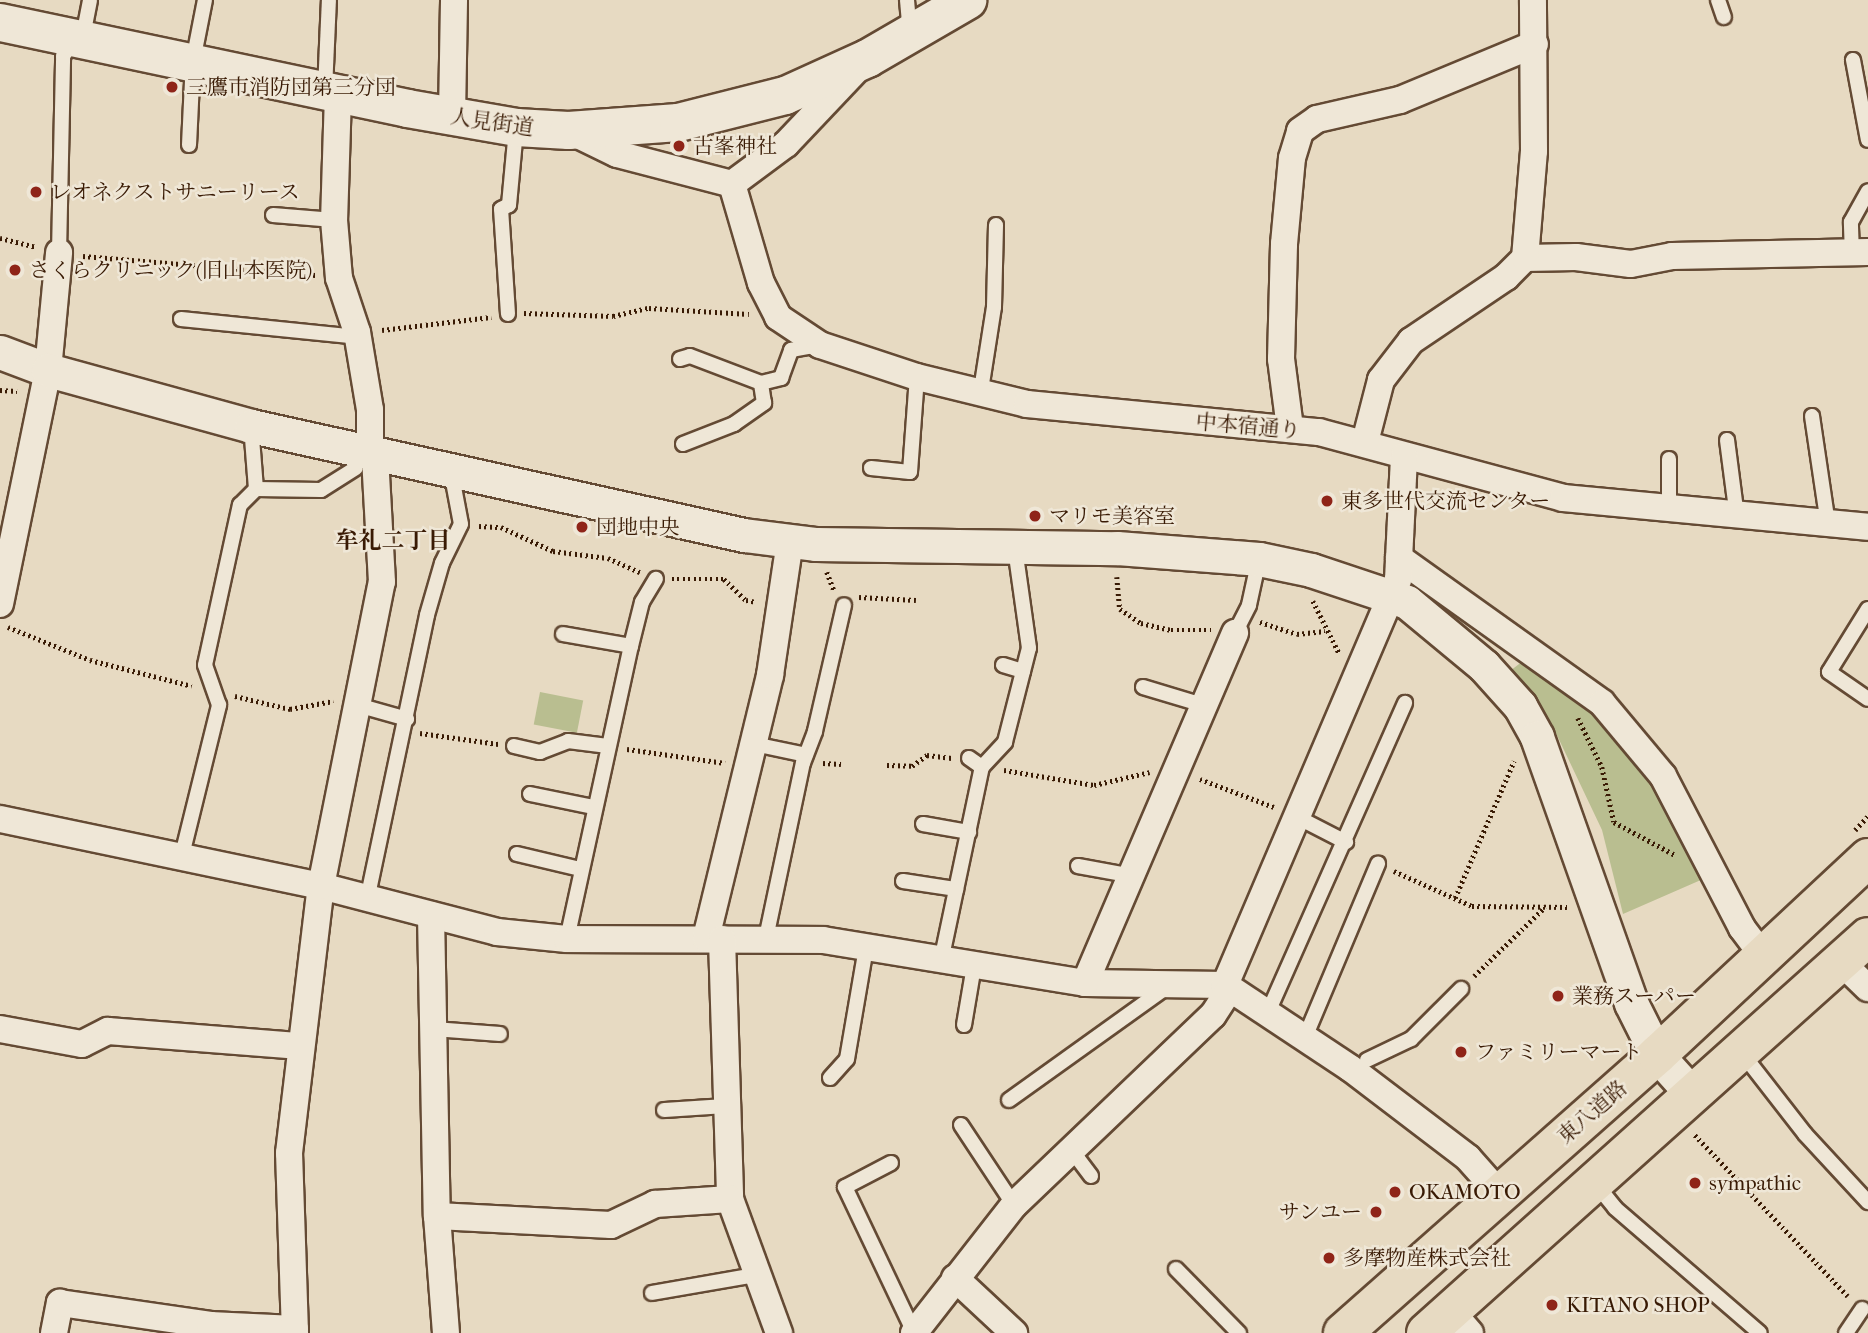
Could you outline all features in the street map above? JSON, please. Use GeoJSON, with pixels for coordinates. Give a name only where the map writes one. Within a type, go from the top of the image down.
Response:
{"type":"FeatureCollection","features":[{"type":"Feature","properties":{"kind":"main road","name":"人見街道"},"geometry":{"type":"LineString","coordinates":[[0,22],[452,116],[516,127],[568,130],[678,122],[738,109],[820,81],[867,58],[909,17],[967,0]]}},
{"type":"Feature","properties":{"kind":"main road","name":"東八道路"},"geometry":{"type":"LineString","coordinates":[[1343,1333],[1765,958],[1868,858]]}},
{"type":"Feature","properties":{"kind":"main road"},"geometry":{"type":"LineString","coordinates":[[1449,1326],[1595,1182],[1693,1095],[1742,1052],[1859,963]]}},
{"type":"Feature","properties":{"kind":"street"},"geometry":{"type":"LineString","coordinates":[[452,116],[454,0]]}},
{"type":"Feature","properties":{"kind":"street"},"geometry":{"type":"LineString","coordinates":[[1365,442],[1381,380],[1411,341],[1506,277],[1525,258],[1534,151],[1533,0]]}},
{"type":"Feature","properties":{"kind":"street"},"geometry":{"type":"LineString","coordinates":[[1290,428],[1281,359],[1284,244],[1292,158],[1300,131],[1317,119],[1400,100],[1535,44]]}},
{"type":"Feature","properties":{"kind":"street"},"geometry":{"type":"LineString","coordinates":[[568,130],[617,154],[732,184],[786,144],[867,58]]}},
{"type":"Feature","properties":{"kind":"street"},"geometry":{"type":"LineString","coordinates":[[54,1333],[60,1303],[210,1325],[295,1331],[289,1153],[300,1046],[321,886],[360,707],[382,582],[367,459],[370,410],[357,334],[339,278],[334,219],[332,93]]}},
{"type":"Feature","properties":{"kind":"street","name":"中本宿通り"},"geometry":{"type":"LineString","coordinates":[[732,184],[761,283],[778,317],[820,345],[917,377],[981,390],[1027,404],[1290,428],[1365,442],[1404,456],[1563,498],[1737,517],[1868,527]]}},
{"type":"Feature","properties":{"kind":"street"},"geometry":{"type":"LineString","coordinates":[[2,615],[59,253]]}},
{"type":"Feature","properties":{"kind":"street"},"geometry":{"type":"LineString","coordinates":[[1525,258],[1576,257],[1631,264],[1672,256],[1860,254]]}},
{"type":"Feature","properties":{"kind":"street"},"geometry":{"type":"LineString","coordinates":[[0,352],[38,382],[251,426],[367,459],[451,471],[658,519],[790,541],[1015,550],[1117,548],[1259,559],[1311,570],[1391,595],[1407,603],[1483,666],[1520,706],[1537,737],[1631,1003],[1657,1055],[1693,1095]]}},
{"type":"Feature","properties":{"kind":"street"},"geometry":{"type":"LineString","coordinates":[[914,1333],[1014,1205],[1073,1152],[1213,1015],[1398,580],[1404,456]]}},
{"type":"Feature","properties":{"kind":"street"},"geometry":{"type":"LineString","coordinates":[[779,1333],[755,1275],[730,1199],[714,938],[780,609],[790,541]]}},
{"type":"Feature","properties":{"kind":"street"},"geometry":{"type":"LineString","coordinates":[[1399,558],[1497,632],[1580,683],[1618,720],[1663,776],[1742,928],[1765,958]]}},
{"type":"Feature","properties":{"kind":"street"},"geometry":{"type":"LineString","coordinates":[[1085,983],[1128,875],[1239,624]]}},
{"type":"Feature","properties":{"kind":"street"},"geometry":{"type":"LineString","coordinates":[[0,820],[321,886],[497,932],[568,939],[765,938],[866,948],[1085,983],[1227,987],[1269,1010],[1306,1035],[1468,1158],[1500,1194]]}},
{"type":"Feature","properties":{"kind":"street"},"geometry":{"type":"LineString","coordinates":[[431,915],[437,1216],[446,1333]]}},
{"type":"Feature","properties":{"kind":"street"},"geometry":{"type":"LineString","coordinates":[[0,1029],[82,1044],[107,1031],[300,1046]]}},
{"type":"Feature","properties":{"kind":"street"},"geometry":{"type":"LineString","coordinates":[[437,1216],[611,1225],[655,1204],[730,1199]]}},
{"type":"Feature","properties":{"kind":"street"},"geometry":{"type":"LineString","coordinates":[[956,1278],[1014,1333]]}},
{"type":"Feature","properties":{"kind":"lane"},"geometry":{"type":"LineString","coordinates":[[59,253],[59,106],[63,55],[85,26],[90,0]]}},
{"type":"Feature","properties":{"kind":"lane"},"geometry":{"type":"LineString","coordinates":[[189,145],[193,61],[205,0]]}},
{"type":"Feature","properties":{"kind":"lane"},"geometry":{"type":"LineString","coordinates":[[329,0],[332,93]]}},
{"type":"Feature","properties":{"kind":"lane"},"geometry":{"type":"LineString","coordinates":[[1718,0],[1724,17]]}},
{"type":"Feature","properties":{"kind":"lane"},"geometry":{"type":"LineString","coordinates":[[1853,60],[1868,140]]}},
{"type":"Feature","properties":{"kind":"lane"},"geometry":{"type":"LineString","coordinates":[[508,314],[501,209],[509,205],[516,127]]}},
{"type":"Feature","properties":{"kind":"lane"},"geometry":{"type":"LineString","coordinates":[[1860,254],[1851,222],[1868,191]]}},
{"type":"Feature","properties":{"kind":"lane"},"geometry":{"type":"LineString","coordinates":[[273,215],[334,219]]}},
{"type":"Feature","properties":{"kind":"lane"},"geometry":{"type":"LineString","coordinates":[[981,390],[994,307],[996,225]]}},
{"type":"Feature","properties":{"kind":"lane"},"geometry":{"type":"LineString","coordinates":[[181,319],[357,334]]}},
{"type":"Feature","properties":{"kind":"lane"},"geometry":{"type":"LineString","coordinates":[[680,359],[690,356],[761,383],[781,377],[791,350],[820,345]]}},
{"type":"Feature","properties":{"kind":"lane"},"geometry":{"type":"LineString","coordinates":[[871,468],[910,472],[917,377]]}},
{"type":"Feature","properties":{"kind":"lane"},"geometry":{"type":"LineString","coordinates":[[683,444],[734,424],[764,403],[761,383]]}},
{"type":"Feature","properties":{"kind":"lane"},"geometry":{"type":"LineString","coordinates":[[1812,416],[1828,524]]}},
{"type":"Feature","properties":{"kind":"lane"},"geometry":{"type":"LineString","coordinates":[[251,426],[256,489]]}},
{"type":"Feature","properties":{"kind":"lane"},"geometry":{"type":"LineString","coordinates":[[1727,440],[1737,517]]}},
{"type":"Feature","properties":{"kind":"lane"},"geometry":{"type":"LineString","coordinates":[[181,859],[219,705],[205,665],[240,505],[256,489],[320,490],[367,459]]}},
{"type":"Feature","properties":{"kind":"lane"},"geometry":{"type":"LineString","coordinates":[[1669,510],[1670,459]]}},
{"type":"Feature","properties":{"kind":"lane"},"geometry":{"type":"LineString","coordinates":[[367,900],[406,725],[427,615],[442,563],[461,524],[451,471]]}},
{"type":"Feature","properties":{"kind":"lane"},"geometry":{"type":"LineString","coordinates":[[941,961],[982,767],[1005,742],[1029,648],[1015,550]]}},
{"type":"Feature","properties":{"kind":"lane"},"geometry":{"type":"LineString","coordinates":[[1239,624],[1259,559]]}},
{"type":"Feature","properties":{"kind":"lane"},"geometry":{"type":"LineString","coordinates":[[568,939],[593,807],[631,646],[642,602],[656,579]]}},
{"type":"Feature","properties":{"kind":"lane"},"geometry":{"type":"LineString","coordinates":[[765,938],[806,755],[847,601]]}},
{"type":"Feature","properties":{"kind":"lane"},"geometry":{"type":"LineString","coordinates":[[1868,609],[1829,672],[1868,699]]}},
{"type":"Feature","properties":{"kind":"lane"},"geometry":{"type":"LineString","coordinates":[[562,634],[631,646]]}},
{"type":"Feature","properties":{"kind":"lane"},"geometry":{"type":"LineString","coordinates":[[1003,665],[1023,671]]}},
{"type":"Feature","properties":{"kind":"lane"},"geometry":{"type":"LineString","coordinates":[[1143,687],[1203,705]]}},
{"type":"Feature","properties":{"kind":"lane"},"geometry":{"type":"LineString","coordinates":[[1269,1010],[1346,842],[1405,703]]}},
{"type":"Feature","properties":{"kind":"lane"},"geometry":{"type":"LineString","coordinates":[[360,707],[406,725]]}},
{"type":"Feature","properties":{"kind":"lane"},"geometry":{"type":"LineString","coordinates":[[513,746],[540,752],[568,741],[608,746]]}},
{"type":"Feature","properties":{"kind":"lane"},"geometry":{"type":"LineString","coordinates":[[754,744],[806,755]]}},
{"type":"Feature","properties":{"kind":"lane"},"geometry":{"type":"LineString","coordinates":[[969,758],[982,767]]}},
{"type":"Feature","properties":{"kind":"lane"},"geometry":{"type":"LineString","coordinates":[[530,794],[593,807]]}},
{"type":"Feature","properties":{"kind":"lane"},"geometry":{"type":"LineString","coordinates":[[1299,818],[1346,842]]}},
{"type":"Feature","properties":{"kind":"lane"},"geometry":{"type":"LineString","coordinates":[[923,824],[969,832]]}},
{"type":"Feature","properties":{"kind":"lane"},"geometry":{"type":"LineString","coordinates":[[517,854],[580,869]]}},
{"type":"Feature","properties":{"kind":"lane"},"geometry":{"type":"LineString","coordinates":[[1306,1035],[1378,864]]}},
{"type":"Feature","properties":{"kind":"lane"},"geometry":{"type":"LineString","coordinates":[[1078,866],[1128,875]]}},
{"type":"Feature","properties":{"kind":"lane"},"geometry":{"type":"LineString","coordinates":[[903,881],[956,889]]}},
{"type":"Feature","properties":{"kind":"lane"},"geometry":{"type":"LineString","coordinates":[[830,1078],[847,1059],[866,948]]}},
{"type":"Feature","properties":{"kind":"lane"},"geometry":{"type":"LineString","coordinates":[[964,1025],[974,966]]}},
{"type":"Feature","properties":{"kind":"lane"},"geometry":{"type":"LineString","coordinates":[[1009,1100],[1170,985]]}},
{"type":"Feature","properties":{"kind":"lane"},"geometry":{"type":"LineString","coordinates":[[1367,1060],[1411,1039],[1461,989]]}},
{"type":"Feature","properties":{"kind":"lane"},"geometry":{"type":"LineString","coordinates":[[434,1029],[500,1034]]}},
{"type":"Feature","properties":{"kind":"lane"},"geometry":{"type":"LineString","coordinates":[[1742,1052],[1805,1134],[1868,1202]]}},
{"type":"Feature","properties":{"kind":"lane"},"geometry":{"type":"LineString","coordinates":[[664,1110],[726,1106]]}},
{"type":"Feature","properties":{"kind":"lane"},"geometry":{"type":"LineString","coordinates":[[961,1125],[1014,1205]]}},
{"type":"Feature","properties":{"kind":"lane"},"geometry":{"type":"LineString","coordinates":[[1073,1152],[1091,1176]]}},
{"type":"Feature","properties":{"kind":"lane"},"geometry":{"type":"LineString","coordinates":[[891,1163],[845,1187],[914,1333]]}},
{"type":"Feature","properties":{"kind":"lane"},"geometry":{"type":"LineString","coordinates":[[1595,1182],[1615,1208],[1760,1333]]}},
{"type":"Feature","properties":{"kind":"lane"},"geometry":{"type":"LineString","coordinates":[[1177,1269],[1239,1333]]}},
{"type":"Feature","properties":{"kind":"lane"},"geometry":{"type":"LineString","coordinates":[[652,1293],[755,1275]]}},
{"type":"Feature","properties":{"kind":"lane"},"geometry":{"type":"LineString","coordinates":[[1846,1333],[1862,1309]]}},
{"type":"Feature","properties":{"kind":"path"},"geometry":{"type":"LineString","coordinates":[[0,238],[59,253],[339,278]]}},
{"type":"Feature","properties":{"kind":"path"},"geometry":{"type":"LineString","coordinates":[[357,334],[445,325],[508,314],[613,316],[649,308],[778,317]]}},
{"type":"Feature","properties":{"kind":"path"},"geometry":{"type":"LineString","coordinates":[[0,390],[38,382]]}},
{"type":"Feature","properties":{"kind":"path"},"geometry":{"type":"LineString","coordinates":[[461,524],[501,527],[553,551],[608,558],[656,579],[724,579],[746,600],[780,609]]}},
{"type":"Feature","properties":{"kind":"path"},"geometry":{"type":"LineString","coordinates":[[1117,548],[1120,609],[1141,623],[1171,630],[1239,624],[1297,634],[1325,631]]}},
{"type":"Feature","properties":{"kind":"path"},"geometry":{"type":"LineString","coordinates":[[1311,570],[1313,601],[1325,631],[1347,665]]}},
{"type":"Feature","properties":{"kind":"path"},"geometry":{"type":"LineString","coordinates":[[847,601],[916,600]]}},
{"type":"Feature","properties":{"kind":"path"},"geometry":{"type":"LineString","coordinates":[[2,615],[90,660],[290,709],[340,699],[360,707]]}},
{"type":"Feature","properties":{"kind":"path"},"geometry":{"type":"LineString","coordinates":[[406,725],[513,746]]}},
{"type":"Feature","properties":{"kind":"path"},"geometry":{"type":"LineString","coordinates":[[1455,898],[1517,753]]}},
{"type":"Feature","properties":{"kind":"path"},"geometry":{"type":"LineString","coordinates":[[887,765],[912,766],[927,755],[968,760],[982,767],[1094,785],[1143,772],[1173,775],[1211,780],[1299,818]]}},
{"type":"Feature","properties":{"kind":"path"},"geometry":{"type":"LineString","coordinates":[[1378,864],[1472,906],[1580,907]]}},
{"type":"Feature","properties":{"kind":"path"},"geometry":{"type":"LineString","coordinates":[[1461,989],[1545,907]]}},
{"type":"Feature","properties":{"kind":"path"},"geometry":{"type":"LineString","coordinates":[[1695,1135],[1804,1255],[1862,1309]]}},
{"type":"Feature","properties":{"kind":"green space"},"geometry":{"type":"Polygon","coordinates":[[[1523,661],[1587,708],[1641,767],[1710,876],[1623,914],[1602,830],[1554,729],[1510,671],[1523,661]]]}},
{"type":"Feature","properties":{"kind":"green space"},"geometry":{"type":"Polygon","coordinates":[[[540,692],[583,700],[577,733],[534,724],[540,692]]]}},
{"type":"Feature","properties":{"kind":"place","name":"三鷹市消防団第三分団"},"geometry":{"type":"Point","coordinates":[172,87]}},
{"type":"Feature","properties":{"kind":"place","name":"古峯神社"},"geometry":{"type":"Point","coordinates":[679,146]}},
{"type":"Feature","properties":{"kind":"place","name":"レオネクストサニーリース"},"geometry":{"type":"Point","coordinates":[36,192]}},
{"type":"Feature","properties":{"kind":"place","name":"さくらクリニック(旧山本医院)"},"geometry":{"type":"Point","coordinates":[15,270]}},
{"type":"Feature","properties":{"kind":"place","name":"東多世代交流センター"},"geometry":{"type":"Point","coordinates":[1327,501]}},
{"type":"Feature","properties":{"kind":"place","name":"マリモ美容室"},"geometry":{"type":"Point","coordinates":[1035,516]}},
{"type":"Feature","properties":{"kind":"place","name":"団地中央"},"geometry":{"type":"Point","coordinates":[582,527]}},
{"type":"Feature","properties":{"kind":"place","name":"業務スーパー"},"geometry":{"type":"Point","coordinates":[1558,996]}},
{"type":"Feature","properties":{"kind":"place","name":"ファミリーマート"},"geometry":{"type":"Point","coordinates":[1461,1052]}},
{"type":"Feature","properties":{"kind":"place","name":"sympathic"},"geometry":{"type":"Point","coordinates":[1695,1183]}},
{"type":"Feature","properties":{"kind":"place","name":"OKAMOTO"},"geometry":{"type":"Point","coordinates":[1395,1192]}},
{"type":"Feature","properties":{"kind":"place","name":"サンユー"},"geometry":{"type":"Point","coordinates":[1376,1212]}},
{"type":"Feature","properties":{"kind":"place","name":"多摩物産株式会社"},"geometry":{"type":"Point","coordinates":[1329,1258]}},
{"type":"Feature","properties":{"kind":"place","name":"KITANO SHOP"},"geometry":{"type":"Point","coordinates":[1552,1305]}},
{"type":"Feature","properties":{"kind":"district","name":"牟礼二丁目"},"geometry":{"type":"Point","coordinates":[393,541]}}]}
